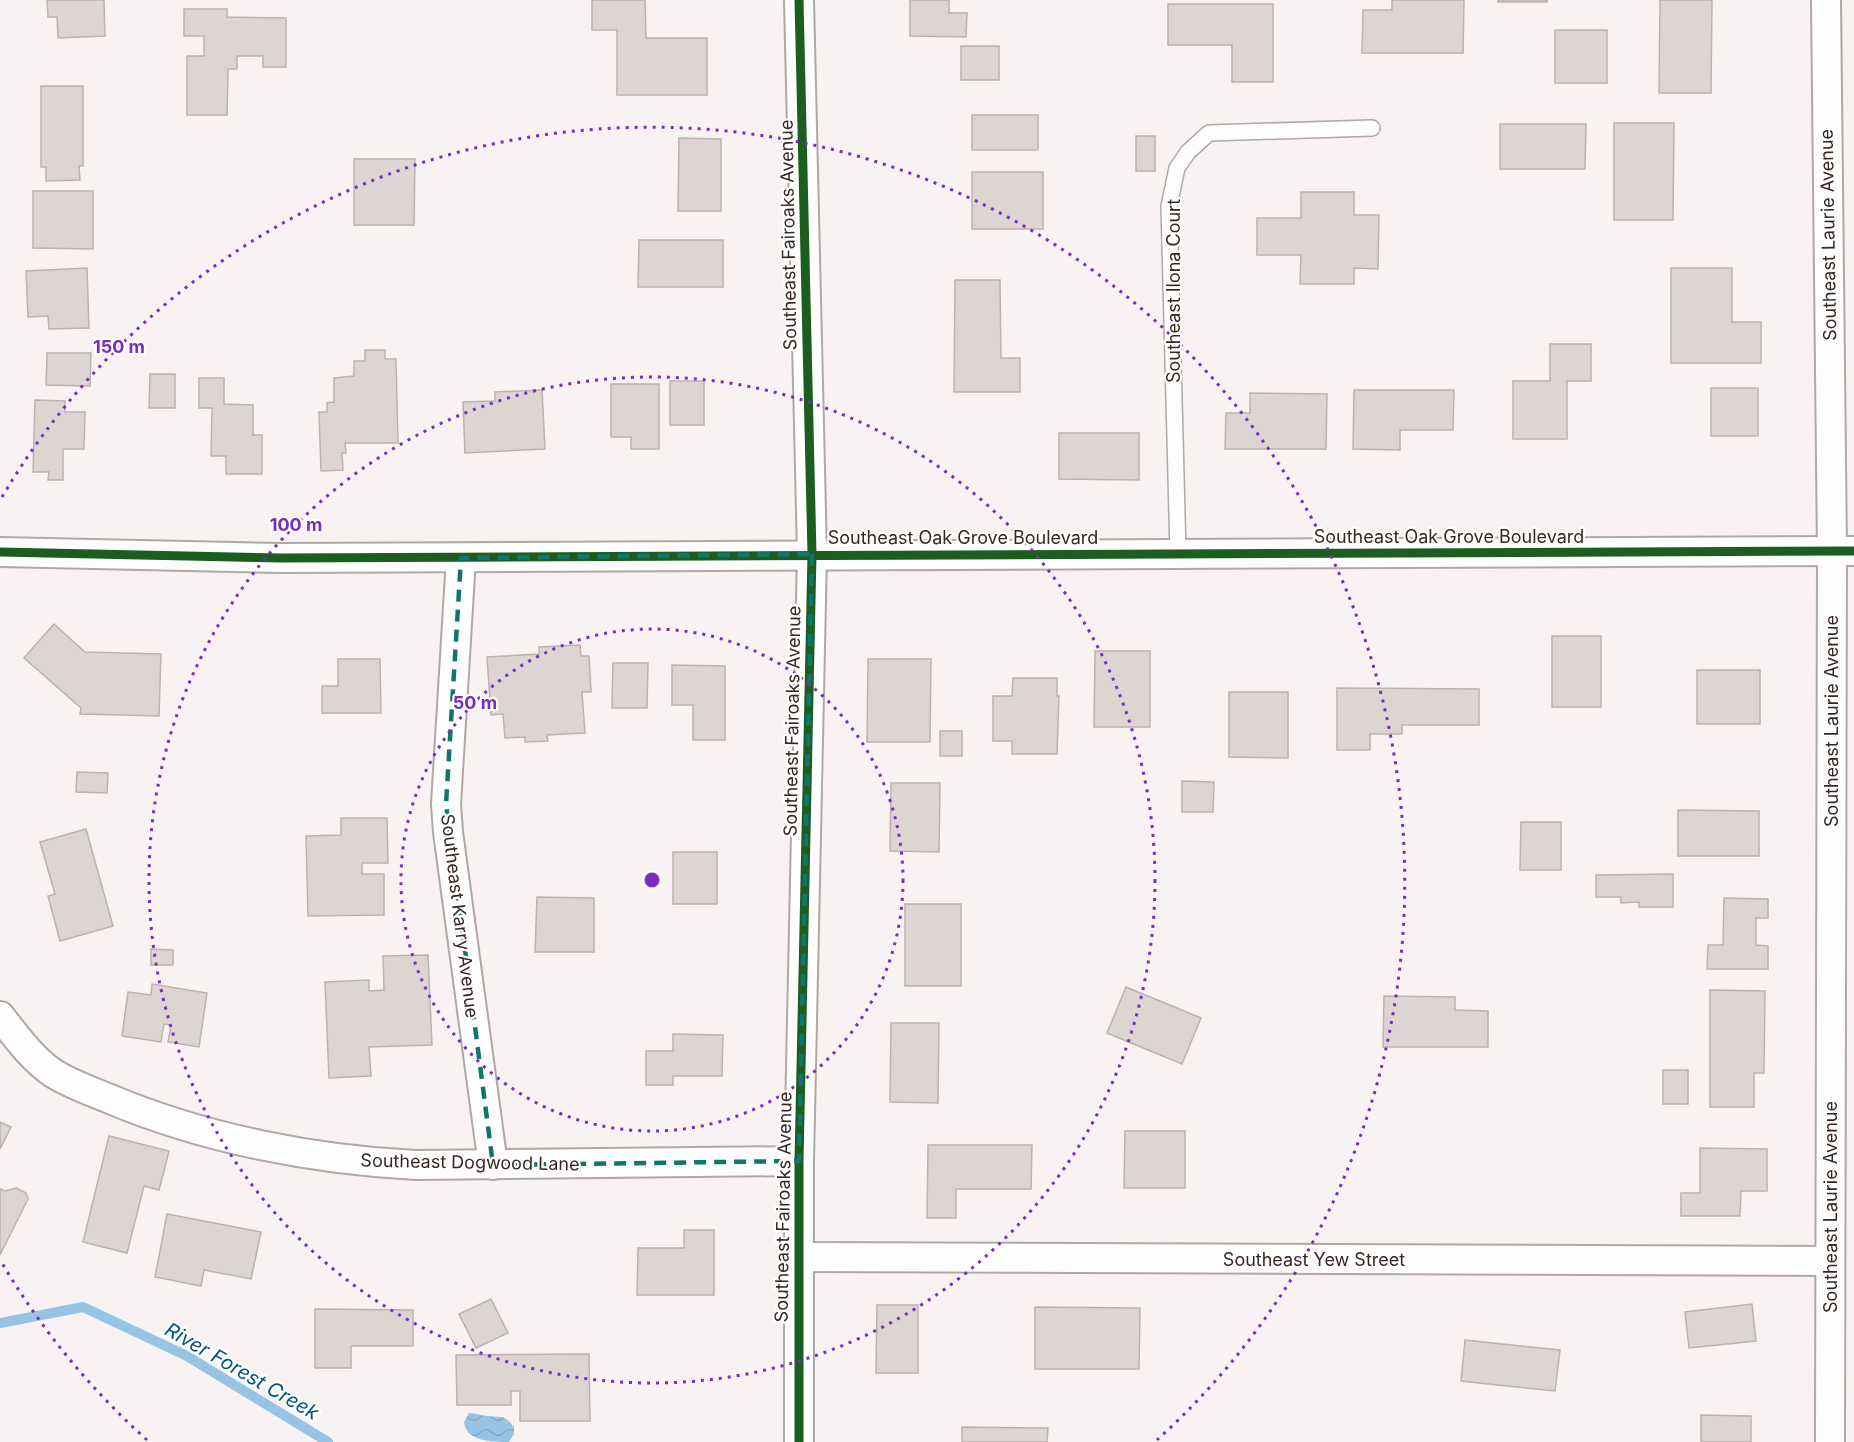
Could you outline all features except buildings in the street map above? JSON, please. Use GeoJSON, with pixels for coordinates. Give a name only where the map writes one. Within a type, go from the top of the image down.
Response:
{"type":"FeatureCollection","features":[{"type":"Feature","properties":{"kind":"street","name":"Southeast Fairoaks Avenue"},"geometry":{"type":"LineString","coordinates":[[798,1442],[799,1161],[812,554],[799,0]]}},
{"type":"Feature","properties":{"kind":"street","name":"Southeast Laurie Avenue"},"geometry":{"type":"LineString","coordinates":[[1826,0],[1843,551],[1830,1261],[1830,1442]]}},
{"type":"Feature","properties":{"kind":"street","name":"Southeast Oak Grove Boulevard"},"geometry":{"type":"LineString","coordinates":[[0,552],[234,558],[461,558],[812,554],[1843,551]]}},
{"type":"Feature","properties":{"kind":"street","name":"Southeast Karry Avenue"},"geometry":{"type":"LineString","coordinates":[[461,558],[446,804],[493,1165]]}},
{"type":"Feature","properties":{"kind":"street","name":"Southeast Dogwood Lane"},"geometry":{"type":"LineString","coordinates":[[0,1016],[33,1056],[53,1072],[83,1088],[141,1112],[232,1138],[364,1162],[493,1165],[799,1161]]}},
{"type":"Feature","properties":{"kind":"street","name":"Southeast Yew Street"},"geometry":{"type":"LineString","coordinates":[[798,1257],[1830,1261]]}},
{"type":"Feature","properties":{"kind":"lane","name":"Southeast Ilona Court"},"geometry":{"type":"LineString","coordinates":[[1178,553],[1169,206],[1177,168],[1188,152],[1209,133],[1372,128]]}},
{"type":"Feature","properties":{"kind":"highlighted area"},"geometry":{"type":"Polygon","coordinates":[[[812,554],[799,1161],[493,1165],[446,804],[461,558],[812,554]]]}},
{"type":"Feature","properties":{"kind":"water"},"geometry":{"type":"Polygon","coordinates":[[[469,1413],[505,1418],[514,1427],[514,1434],[509,1442],[481,1440],[466,1429],[464,1422],[469,1413]]]}},
{"type":"Feature","properties":{"kind":"waterway","name":"River Forest Creek"},"geometry":{"type":"LineString","coordinates":[[0,1323],[83,1307],[187,1356],[328,1442]]}},
{"type":"Feature","properties":{"kind":"cycle path"},"geometry":{"type":"LineString","coordinates":[[799,0],[812,554],[799,1161],[799,1442]]}},
{"type":"Feature","properties":{"kind":"cycle path"},"geometry":{"type":"LineString","coordinates":[[0,552],[281,558],[1854,551]]}}]}
